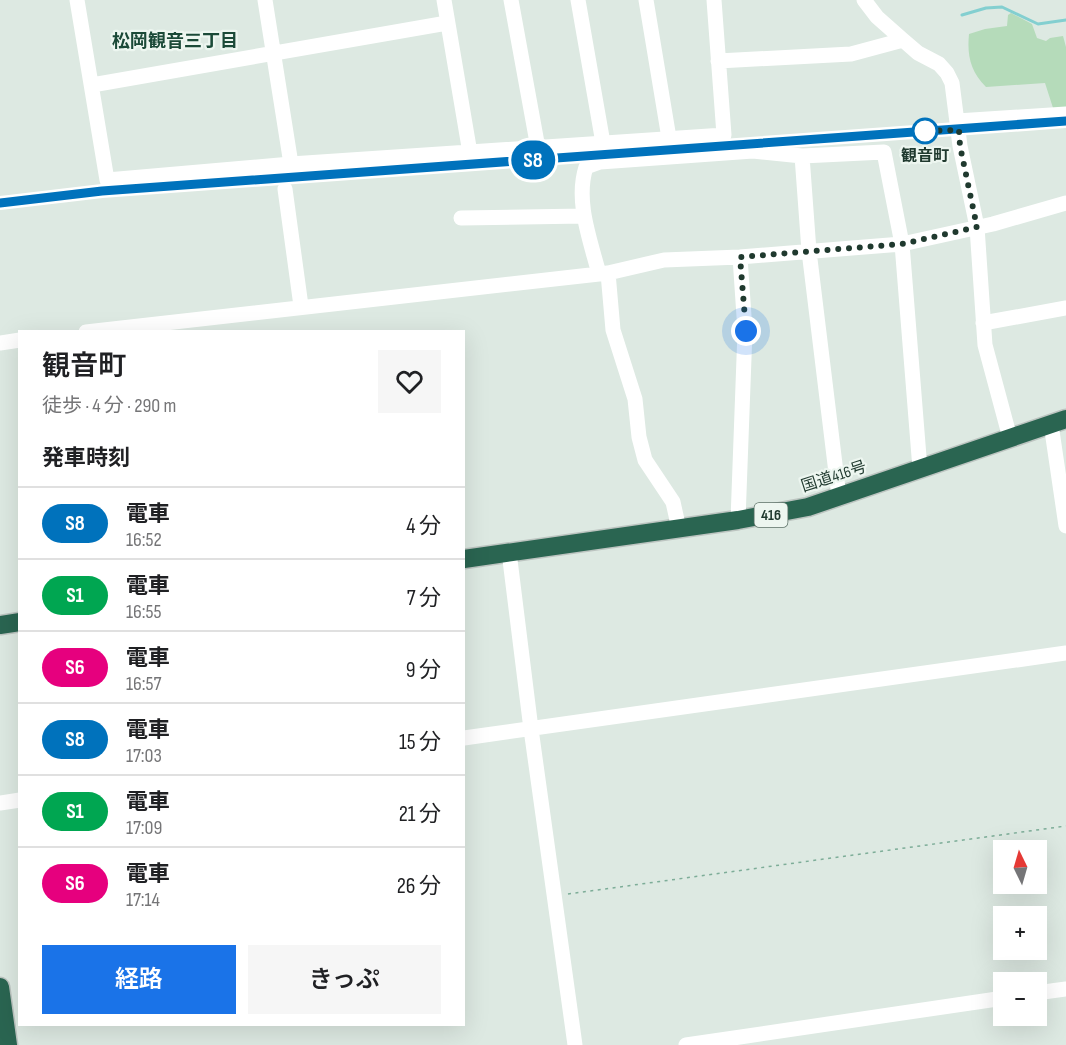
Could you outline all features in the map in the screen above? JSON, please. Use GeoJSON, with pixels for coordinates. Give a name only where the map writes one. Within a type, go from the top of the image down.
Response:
{"type":"FeatureCollection","features":[{"type":"Feature","properties":{"kind":"highway","name":"国道416号"},"geometry":{"type":"LineString","coordinates":[[465,559],[680,529],[799,509],[1010,438],[1061,426]]}},
{"type":"Feature","properties":{"kind":"highway"},"geometry":{"type":"LineString","coordinates":[[0,625],[18,622]]}},
{"type":"Feature","properties":{"kind":"highway"},"geometry":{"type":"LineString","coordinates":[[0,987],[8,1045]]}},
{"type":"Feature","properties":{"kind":"street"},"geometry":{"type":"LineString","coordinates":[[77,0],[107,180],[291,164],[724,135],[714,0]]}},
{"type":"Feature","properties":{"kind":"street"},"geometry":{"type":"LineString","coordinates":[[265,0],[291,164]]}},
{"type":"Feature","properties":{"kind":"street"},"geometry":{"type":"LineString","coordinates":[[444,0],[470,153]]}},
{"type":"Feature","properties":{"kind":"street"},"geometry":{"type":"LineString","coordinates":[[511,0],[538,148]]}},
{"type":"Feature","properties":{"kind":"street"},"geometry":{"type":"LineString","coordinates":[[578,0],[603,143]]}},
{"type":"Feature","properties":{"kind":"street"},"geometry":{"type":"LineString","coordinates":[[646,0],[669,138]]}},
{"type":"Feature","properties":{"kind":"street"},"geometry":{"type":"LineString","coordinates":[[864,0],[878,17],[918,53],[939,64],[952,82],[960,146],[977,227],[985,345],[1010,438]]}},
{"type":"Feature","properties":{"kind":"street"},"geometry":{"type":"LineString","coordinates":[[92,85],[447,23]]}},
{"type":"Feature","properties":{"kind":"street"},"geometry":{"type":"LineString","coordinates":[[718,61],[851,54],[903,40]]}},
{"type":"Feature","properties":{"kind":"street"},"geometry":{"type":"LineString","coordinates":[[957,121],[1066,114]]}},
{"type":"Feature","properties":{"kind":"street"},"geometry":{"type":"LineString","coordinates":[[680,529],[673,502],[645,460],[634,399],[613,330],[603,273],[584,216],[581,182],[586,167],[600,162],[753,151],[802,156],[884,152],[902,244],[920,469]]}},
{"type":"Feature","properties":{"kind":"street"},"geometry":{"type":"LineString","coordinates":[[802,156],[809,251],[839,497]]}},
{"type":"Feature","properties":{"kind":"street"},"geometry":{"type":"LineString","coordinates":[[285,189],[301,306]]}},
{"type":"Feature","properties":{"kind":"street"},"geometry":{"type":"LineString","coordinates":[[103,330],[603,273],[664,260],[740,257],[902,244],[1026,215],[1066,203]]}},
{"type":"Feature","properties":{"kind":"street"},"geometry":{"type":"LineString","coordinates":[[461,218],[584,216]]}},
{"type":"Feature","properties":{"kind":"street"},"geometry":{"type":"LineString","coordinates":[[738,520],[746,331],[740,257]]}},
{"type":"Feature","properties":{"kind":"street"},"geometry":{"type":"LineString","coordinates":[[983,323],[1066,308]]}},
{"type":"Feature","properties":{"kind":"street"},"geometry":{"type":"LineString","coordinates":[[0,343],[18,340]]}},
{"type":"Feature","properties":{"kind":"street"},"geometry":{"type":"LineString","coordinates":[[1061,426],[1066,526]]}},
{"type":"Feature","properties":{"kind":"street"},"geometry":{"type":"LineString","coordinates":[[509,552],[575,1045]]}},
{"type":"Feature","properties":{"kind":"street"},"geometry":{"type":"LineString","coordinates":[[465,738],[1066,653]]}},
{"type":"Feature","properties":{"kind":"street"},"geometry":{"type":"LineString","coordinates":[[0,803],[18,801]]}},
{"type":"Feature","properties":{"kind":"street"},"geometry":{"type":"LineString","coordinates":[[1047,992],[1066,989]]}},
{"type":"Feature","properties":{"kind":"street"},"geometry":{"type":"LineString","coordinates":[[686,1045],[993,1000]]}},
{"type":"Feature","properties":{"kind":"path"},"geometry":{"type":"LineString","coordinates":[[555,896],[1066,826]]}},
{"type":"Feature","properties":{"kind":"green space"},"geometry":{"type":"Polygon","coordinates":[[[1011,13],[1032,24],[1037,38],[1046,41],[1063,36],[1066,47],[1066,110],[1054,111],[1045,83],[986,87],[976,75],[969,56],[969,34],[1007,26],[1008,15],[1011,13]]]}},
{"type":"Feature","properties":{"kind":"waterway"},"geometry":{"type":"LineString","coordinates":[[962,15],[986,8],[1002,7],[1038,24],[1066,20]]}},
{"type":"Feature","properties":{"kind":"railway"},"geometry":{"type":"LineString","coordinates":[[0,203],[102,191],[1066,121]]}},
{"type":"Feature","properties":{"kind":"train","name":"S8"},"geometry":{"type":"LineString","coordinates":[[0,203],[102,191],[1066,121]]}},
{"type":"Feature","properties":{"kind":"place","name":"観音町"},"geometry":{"type":"Point","coordinates":[925,131]}},
{"type":"Feature","properties":{"kind":"district","name":"松岡観音三丁目"},"geometry":{"type":"Point","coordinates":[175,41]}},
{"type":"Feature","properties":{"kind":"route"},"geometry":{"type":"LineString","coordinates":[[746,331],[740,257],[902,244],[977,227],[960,146],[959,130],[925,131]]}}]}
